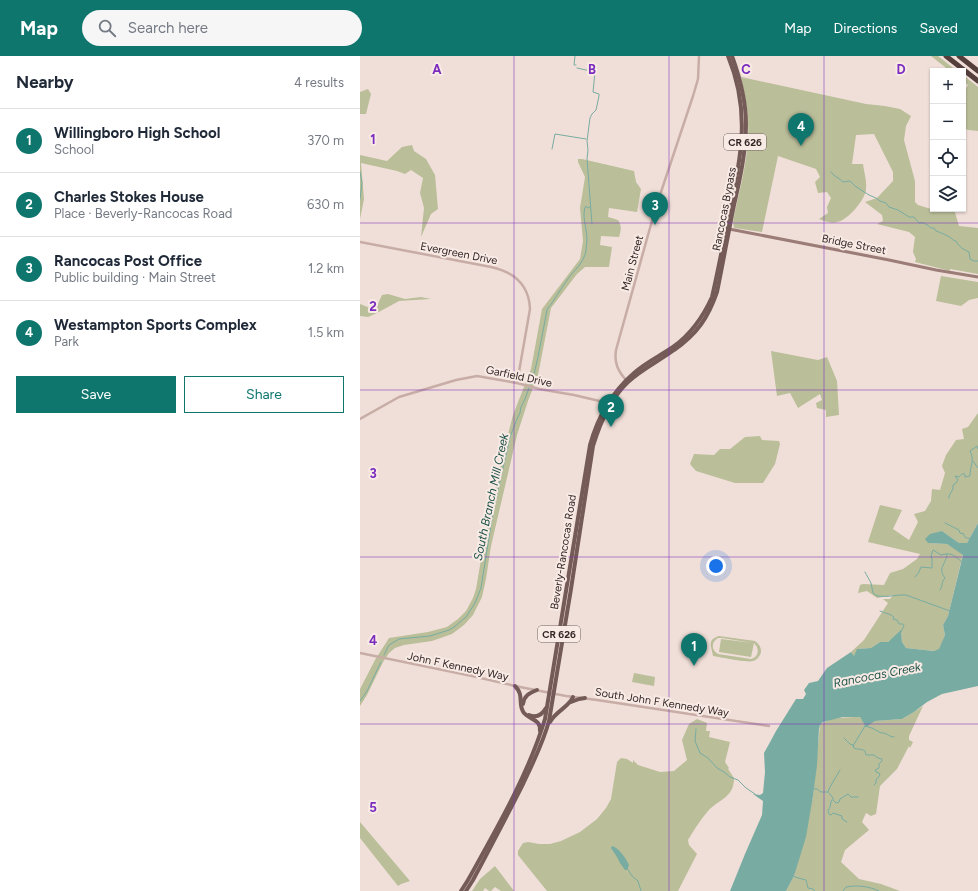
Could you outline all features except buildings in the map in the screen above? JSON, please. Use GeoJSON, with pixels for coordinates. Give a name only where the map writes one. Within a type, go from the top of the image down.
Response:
{"type":"FeatureCollection","features":[{"type":"Feature","properties":{"kind":"highway"},"geometry":{"type":"LineString","coordinates":[[946,56],[978,81]]}},
{"type":"Feature","properties":{"kind":"highway"},"geometry":{"type":"LineString","coordinates":[[959,56],[978,71]]}},
{"type":"Feature","properties":{"kind":"main road","name":"Rancocas Bypass"},"geometry":{"type":"LineString","coordinates":[[728,56],[735,77],[742,113],[739,163],[728,229]]}},
{"type":"Feature","properties":{"kind":"main road","name":"Rancocas Bypass"},"geometry":{"type":"LineString","coordinates":[[691,334],[712,297],[744,158],[746,124],[745,106],[737,70],[732,56]]}},
{"type":"Feature","properties":{"kind":"main road","name":"Bridge Street"},"geometry":{"type":"LineString","coordinates":[[728,229],[978,278]]}},
{"type":"Feature","properties":{"kind":"main road","name":"Beverly-Rancocas Road"},"geometry":{"type":"LineString","coordinates":[[609,404],[620,386],[626,380],[691,334]]}},
{"type":"Feature","properties":{"kind":"main road","name":"Beverly-Rancocas Road"},"geometry":{"type":"LineString","coordinates":[[466,891],[518,794],[539,748],[547,726],[590,445],[594,432],[601,414],[620,391],[646,366]]}},
{"type":"Feature","properties":{"kind":"main road"},"geometry":{"type":"LineString","coordinates":[[515,686],[520,693],[521,706],[524,712],[539,725],[539,737]]}},
{"type":"Feature","properties":{"kind":"main road"},"geometry":{"type":"LineString","coordinates":[[537,690],[528,694],[524,698],[523,705],[525,711],[529,715],[538,716],[547,706]]}},
{"type":"Feature","properties":{"kind":"main road","name":"Beverly-Rancocas Road"},"geometry":{"type":"LineString","coordinates":[[461,891],[512,798],[533,753],[545,718],[551,693]]}},
{"type":"Feature","properties":{"kind":"main road"},"geometry":{"type":"LineString","coordinates":[[547,726],[554,716],[572,700],[573,697]]}},
{"type":"Feature","properties":{"kind":"main road"},"geometry":{"type":"LineString","coordinates":[[569,703],[585,698]]}},
{"type":"Feature","properties":{"kind":"street","name":"Main Street"},"geometry":{"type":"LineString","coordinates":[[626,380],[620,373],[617,366],[615,356],[616,350],[655,210],[692,101],[698,78],[699,56]]}},
{"type":"Feature","properties":{"kind":"street","name":"Evergreen Drive"},"geometry":{"type":"LineString","coordinates":[[360,242],[491,267],[505,271],[514,277],[526,291],[530,309],[517,383]]}},
{"type":"Feature","properties":{"kind":"street","name":"Garfield Drive"},"geometry":{"type":"LineString","coordinates":[[360,419],[399,397],[418,390],[467,377],[482,376],[609,404]]}},
{"type":"Feature","properties":{"kind":"street","name":"John F Kennedy Way"},"geometry":{"type":"LineString","coordinates":[[360,653],[551,693]]}},
{"type":"Feature","properties":{"kind":"street","name":"South John F Kennedy Way"},"geometry":{"type":"LineString","coordinates":[[551,693],[769,726]]}},
{"type":"Feature","properties":{"kind":"green space"},"geometry":{"type":"Polygon","coordinates":[[[931,56],[938,56],[953,68],[946,68],[931,56]]]}},
{"type":"Feature","properties":{"kind":"green space"},"geometry":{"type":"Polygon","coordinates":[[[741,77],[866,104],[900,109],[911,116],[906,126],[904,140],[915,181],[915,202],[918,205],[930,209],[930,212],[955,212],[959,226],[978,228],[978,274],[950,269],[950,271],[915,262],[916,259],[913,252],[915,237],[909,232],[877,224],[883,221],[882,215],[865,202],[877,198],[893,181],[893,172],[874,134],[856,135],[852,164],[863,164],[866,189],[859,204],[846,218],[835,223],[819,219],[828,213],[827,207],[831,198],[827,192],[818,193],[815,182],[820,177],[816,169],[778,156],[762,232],[734,228],[733,222],[746,160],[748,135],[746,100],[741,77]]]}},
{"type":"Feature","properties":{"kind":"green space"},"geometry":{"type":"Polygon","coordinates":[[[966,77],[978,87],[978,131],[966,129],[966,88],[968,85],[966,83],[966,77]]]}},
{"type":"Feature","properties":{"kind":"green space"},"geometry":{"type":"Polygon","coordinates":[[[368,89],[371,94],[366,114],[360,114],[360,92],[368,89]]]}},
{"type":"Feature","properties":{"kind":"green space"},"geometry":{"type":"Polygon","coordinates":[[[412,145],[414,151],[426,159],[435,175],[438,209],[431,214],[421,237],[424,208],[420,193],[423,178],[411,170],[405,174],[361,163],[364,199],[360,219],[360,155],[387,161],[402,147],[412,145]]]}},
{"type":"Feature","properties":{"kind":"green space"},"geometry":{"type":"Polygon","coordinates":[[[578,159],[634,171],[636,182],[641,189],[637,212],[609,208],[608,217],[618,220],[621,228],[619,237],[601,236],[600,245],[612,247],[609,267],[585,267],[577,274],[551,308],[538,375],[517,435],[491,546],[482,597],[473,615],[464,625],[452,634],[432,641],[404,645],[395,648],[389,653],[383,662],[360,706],[360,689],[375,660],[389,638],[428,632],[447,627],[466,611],[473,598],[502,458],[513,415],[531,369],[542,309],[580,259],[583,241],[580,208],[585,177],[578,159]]]}},
{"type":"Feature","properties":{"kind":"green space"},"geometry":{"type":"Polygon","coordinates":[[[941,276],[978,282],[978,298],[969,300],[961,306],[936,301],[941,276]]]}},
{"type":"Feature","properties":{"kind":"green space"},"geometry":{"type":"Polygon","coordinates":[[[388,294],[405,299],[421,297],[431,299],[399,301],[368,317],[360,316],[360,304],[370,308],[377,306],[382,295],[388,294]]]}},
{"type":"Feature","properties":{"kind":"green space"},"geometry":{"type":"Polygon","coordinates":[[[771,351],[818,360],[827,357],[837,381],[839,415],[826,417],[826,410],[817,408],[816,403],[822,400],[820,394],[798,408],[790,393],[777,396],[771,351]]]}},
{"type":"Feature","properties":{"kind":"green space"},"geometry":{"type":"Polygon","coordinates":[[[978,413],[978,523],[967,543],[959,543],[942,531],[929,543],[947,544],[963,554],[948,616],[943,625],[945,635],[940,649],[935,651],[906,648],[902,642],[901,631],[888,642],[880,642],[871,648],[858,649],[854,657],[851,652],[864,640],[888,603],[883,599],[890,599],[893,595],[877,598],[867,591],[858,593],[860,585],[884,585],[890,573],[903,569],[917,559],[920,554],[868,542],[880,505],[902,510],[893,529],[909,540],[918,522],[914,514],[925,511],[931,501],[932,489],[940,490],[945,473],[942,466],[946,455],[956,440],[964,439],[962,429],[968,427],[978,413]]]}},
{"type":"Feature","properties":{"kind":"green space"},"geometry":{"type":"Polygon","coordinates":[[[760,436],[762,440],[779,441],[780,444],[775,464],[763,483],[735,483],[696,471],[690,464],[694,454],[714,455],[720,449],[730,449],[745,437],[760,436]]]}},
{"type":"Feature","properties":{"kind":"green space"},"geometry":{"type":"Polygon","coordinates":[[[719,636],[755,641],[759,644],[761,653],[756,660],[753,661],[740,661],[713,656],[711,642],[719,636]],[[718,638],[713,644],[714,650],[718,654],[751,659],[757,654],[757,647],[754,643],[751,657],[719,652],[721,639],[753,643],[718,638]]]}},
{"type":"Feature","properties":{"kind":"green space"},"geometry":{"type":"Polygon","coordinates":[[[634,673],[655,677],[654,686],[632,682],[634,673]]]}},
{"type":"Feature","properties":{"kind":"green space"},"geometry":{"type":"Polygon","coordinates":[[[923,706],[909,736],[909,740],[913,742],[910,748],[909,746],[897,769],[880,786],[876,814],[871,816],[866,813],[862,822],[869,830],[845,850],[841,862],[859,879],[881,884],[900,891],[786,891],[794,876],[813,796],[820,725],[833,719],[860,717],[866,726],[875,721],[902,719],[923,706]]]}},
{"type":"Feature","properties":{"kind":"green space"},"geometry":{"type":"Polygon","coordinates":[[[697,719],[707,723],[706,731],[710,731],[709,737],[730,742],[725,762],[734,778],[729,794],[705,814],[688,840],[689,845],[697,854],[678,891],[547,891],[518,855],[518,851],[523,843],[550,844],[561,841],[580,832],[597,819],[611,799],[617,762],[621,758],[627,759],[633,763],[633,760],[638,765],[660,772],[674,771],[687,760],[682,740],[689,724],[697,719]]]}},
{"type":"Feature","properties":{"kind":"green space"},"geometry":{"type":"Polygon","coordinates":[[[360,822],[410,881],[398,886],[360,838],[360,822]]]}},
{"type":"Feature","properties":{"kind":"green space"},"geometry":{"type":"Polygon","coordinates":[[[495,866],[514,891],[501,891],[495,887],[491,891],[485,888],[483,891],[472,891],[480,879],[495,866]]]}},
{"type":"Feature","properties":{"kind":"water","name":"Rancocas Creek"},"geometry":{"type":"Polygon","coordinates":[[[978,523],[978,686],[942,694],[902,719],[875,721],[866,727],[860,717],[843,717],[823,722],[819,729],[817,765],[806,837],[794,876],[786,891],[730,891],[762,815],[763,801],[753,794],[760,795],[763,793],[765,772],[764,753],[796,699],[803,699],[806,694],[804,690],[809,683],[818,681],[827,668],[851,652],[854,656],[857,649],[871,648],[880,642],[888,642],[901,630],[902,642],[906,648],[934,651],[939,649],[945,635],[943,625],[948,616],[963,555],[947,544],[928,543],[925,539],[930,534],[942,531],[959,543],[967,543],[978,523]]]}},
{"type":"Feature","properties":{"kind":"water"},"geometry":{"type":"Polygon","coordinates":[[[612,846],[620,851],[626,859],[629,865],[627,870],[625,870],[620,863],[611,848],[612,846]]]}},
{"type":"Feature","properties":{"kind":"waterway"},"geometry":{"type":"LineString","coordinates":[[575,56],[574,65],[576,65]]}},
{"type":"Feature","properties":{"kind":"waterway"},"geometry":{"type":"LineString","coordinates":[[577,68],[595,72]]}},
{"type":"Feature","properties":{"kind":"waterway","name":"South Branch Mill Creek"},"geometry":{"type":"LineString","coordinates":[[592,224],[587,141],[590,118],[596,110],[599,96],[599,94],[593,92],[595,72]]}},
{"type":"Feature","properties":{"kind":"waterway"},"geometry":{"type":"LineString","coordinates":[[552,149],[555,134],[586,139]]}},
{"type":"Feature","properties":{"kind":"waterway"},"geometry":{"type":"LineString","coordinates":[[360,172],[362,183],[360,199]]}},
{"type":"Feature","properties":{"kind":"waterway"},"geometry":{"type":"LineString","coordinates":[[831,172],[843,182],[850,181],[869,195],[886,203],[889,207],[898,210],[909,217],[914,217],[919,223],[924,223],[931,228],[934,228],[936,231],[950,237],[956,241],[961,248],[969,252],[970,259],[978,261]]}},
{"type":"Feature","properties":{"kind":"waterway","name":"South Branch Mill Creek"},"geometry":{"type":"LineString","coordinates":[[384,655],[389,645],[399,639],[430,636],[449,630],[466,617],[475,603],[481,588],[493,512],[510,437],[534,374],[547,310],[585,256],[587,239],[584,213],[586,206],[588,208],[590,207]]}},
{"type":"Feature","properties":{"kind":"waterway"},"geometry":{"type":"LineString","coordinates":[[949,498],[953,485],[958,480],[955,476],[959,477],[962,474],[965,474],[965,477],[970,476],[972,460],[970,451],[977,446],[978,449]]}},
{"type":"Feature","properties":{"kind":"waterway"},"geometry":{"type":"LineString","coordinates":[[973,461],[978,468]]}},
{"type":"Feature","properties":{"kind":"waterway"},"geometry":{"type":"LineString","coordinates":[[945,523],[959,530],[960,533],[964,534],[966,538],[970,539]]}},
{"type":"Feature","properties":{"kind":"waterway"},"geometry":{"type":"LineString","coordinates":[[915,577],[921,567],[932,568],[931,556],[933,550],[941,555],[952,555],[962,562]]}},
{"type":"Feature","properties":{"kind":"waterway"},"geometry":{"type":"LineString","coordinates":[[940,590],[945,578],[942,569],[947,554]]}},
{"type":"Feature","properties":{"kind":"waterway"},"geometry":{"type":"LineString","coordinates":[[865,572],[875,595],[906,595],[950,611]]}},
{"type":"Feature","properties":{"kind":"waterway"},"geometry":{"type":"LineString","coordinates":[[880,611],[893,616],[893,619],[897,620],[899,624],[903,624],[904,626],[901,632]]}},
{"type":"Feature","properties":{"kind":"waterway","name":"South Branch Mill Creek"},"geometry":{"type":"LineString","coordinates":[[360,701],[367,691],[381,662]]}},
{"type":"Feature","properties":{"kind":"waterway"},"geometry":{"type":"LineString","coordinates":[[865,726],[894,737]]}},
{"type":"Feature","properties":{"kind":"waterway"},"geometry":{"type":"LineString","coordinates":[[853,746],[865,726]]}},
{"type":"Feature","properties":{"kind":"waterway"},"geometry":{"type":"LineString","coordinates":[[696,729],[695,741],[700,753],[708,758],[717,768],[730,777],[738,780],[755,794]]}},
{"type":"Feature","properties":{"kind":"waterway"},"geometry":{"type":"LineString","coordinates":[[844,738],[853,745],[854,748],[865,751],[866,755],[874,755],[882,759],[879,764],[879,768],[875,770],[880,775],[874,785]]}},
{"type":"Feature","properties":{"kind":"waterway"},"geometry":{"type":"LineString","coordinates":[[828,792],[840,770]]}},
{"type":"Feature","properties":{"kind":"waterway"},"geometry":{"type":"LineString","coordinates":[[814,789],[821,792],[828,792]]}},
{"type":"Feature","properties":{"kind":"waterway"},"geometry":{"type":"LineString","coordinates":[[829,793],[836,803],[848,794],[851,797],[858,797]]}},
{"type":"Feature","properties":{"kind":"waterway"},"geometry":{"type":"LineString","coordinates":[[832,800],[828,811],[829,814],[831,815],[833,813],[842,816],[842,819],[847,822]]}},
{"type":"Feature","properties":{"kind":"waterway"},"geometry":{"type":"LineString","coordinates":[[627,868],[632,876],[638,881],[641,891]]}},
{"type":"Feature","properties":{"kind":"waterway"},"geometry":{"type":"LineString","coordinates":[[793,875],[806,880],[808,888],[815,891]]}},
{"type":"Feature","properties":{"kind":"waterway"},"geometry":{"type":"LineString","coordinates":[[843,891],[846,887],[859,886],[879,891]]}},
{"type":"Feature","properties":{"kind":"place","name":"Westampton Sports Complex"},"geometry":{"type":"Point","coordinates":[801,146]}},
{"type":"Feature","properties":{"kind":"place","name":"Rancocas Post Office"},"geometry":{"type":"Point","coordinates":[655,225]}},
{"type":"Feature","properties":{"kind":"place","name":"Charles Stokes House"},"geometry":{"type":"Point","coordinates":[611,427]}},
{"type":"Feature","properties":{"kind":"place","name":"Willingboro High School"},"geometry":{"type":"Point","coordinates":[694,666]}}]}
